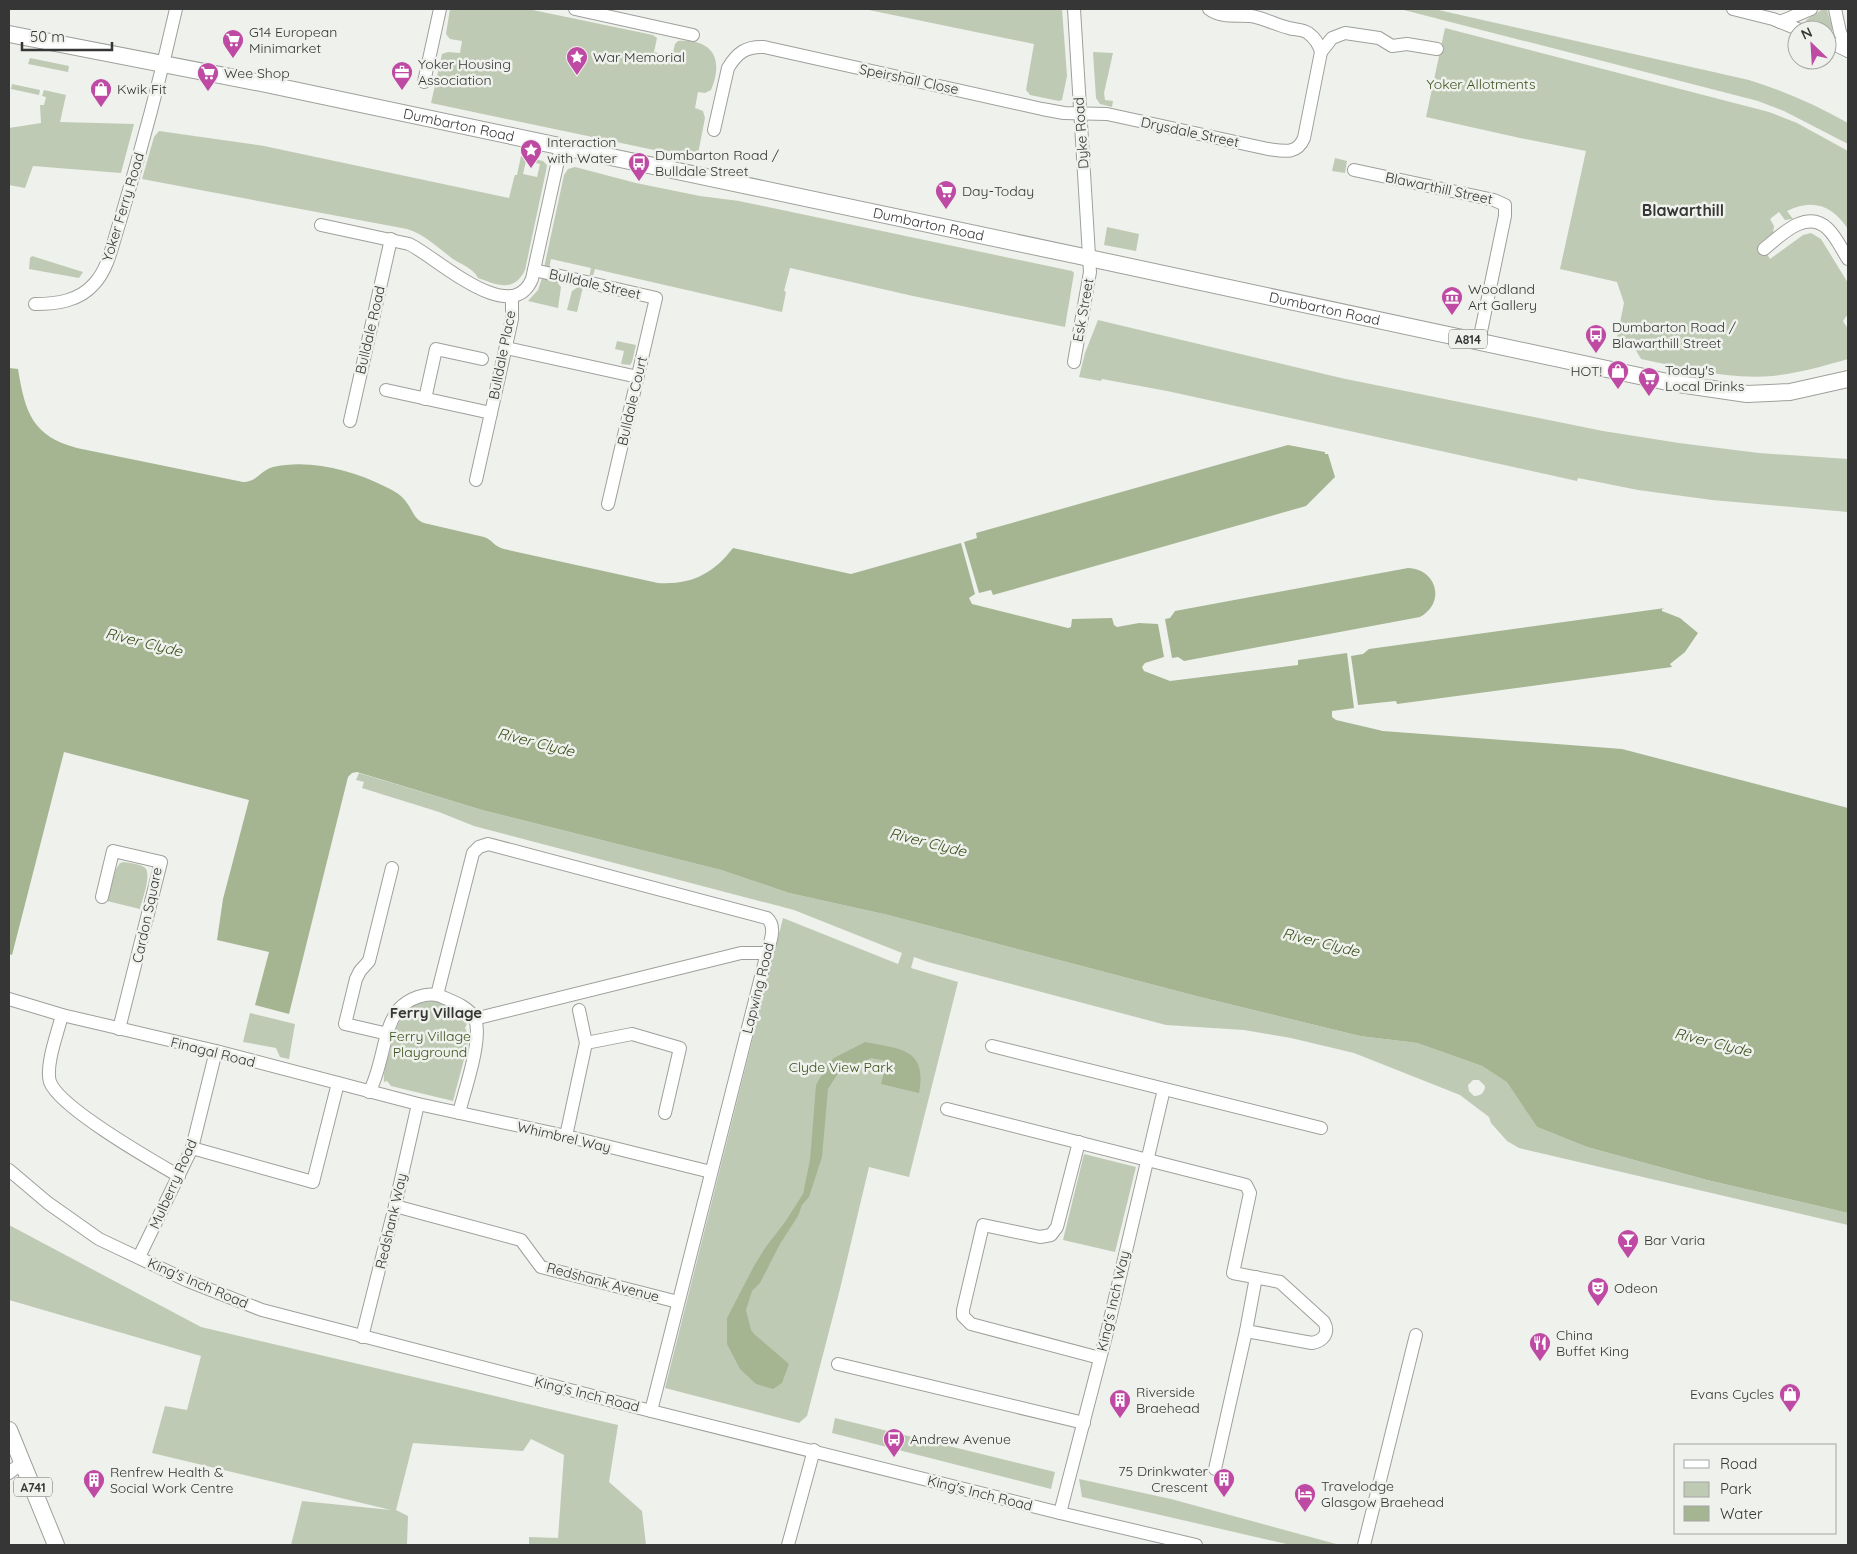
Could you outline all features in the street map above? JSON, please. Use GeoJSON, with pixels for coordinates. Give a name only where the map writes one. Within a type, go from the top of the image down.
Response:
{"type":"FeatureCollection","features":[{"type":"Feature","properties":{"kind":"main road","name":"Dumbarton Road"},"geometry":{"type":"LineString","coordinates":[[9,34],[261,83],[1672,383],[1747,394],[1790,392],[1848,378]]}},
{"type":"Feature","properties":{"kind":"main road","name":"A741"},"geometry":{"type":"LineString","coordinates":[[9,1430],[56,1545]]}},
{"type":"Feature","properties":{"kind":"street","name":"Yoker Ferry Road"},"geometry":{"type":"LineString","coordinates":[[35,304],[56,303],[78,297],[88,291],[101,276],[124,209],[163,65],[176,9]]}},
{"type":"Feature","properties":{"kind":"street"},"geometry":{"type":"LineString","coordinates":[[424,82],[440,9]]}},
{"type":"Feature","properties":{"kind":"street"},"geometry":{"type":"LineString","coordinates":[[575,9],[694,35]]}},
{"type":"Feature","properties":{"kind":"street","name":"Dyke Road"},"geometry":{"type":"LineString","coordinates":[[1074,9],[1090,258]]}},
{"type":"Feature","properties":{"kind":"street"},"geometry":{"type":"LineString","coordinates":[[1209,9],[1232,16],[1254,17],[1290,29],[1304,31],[1316,40],[1321,52],[1332,38],[1345,33],[1379,38],[1392,46],[1408,44],[1437,50]]}},
{"type":"Feature","properties":{"kind":"street"},"geometry":{"type":"LineString","coordinates":[[1733,9],[1746,10],[1787,25]]}},
{"type":"Feature","properties":{"kind":"street"},"geometry":{"type":"LineString","coordinates":[[1780,22],[1811,9]]}},
{"type":"Feature","properties":{"kind":"street"},"geometry":{"type":"LineString","coordinates":[[1835,9],[1840,32],[1848,51]]}},
{"type":"Feature","properties":{"kind":"street","name":"Speirshall Close"},"geometry":{"type":"LineString","coordinates":[[714,130],[728,68],[733,59],[746,49],[764,47],[1042,109],[1080,113]]}},
{"type":"Feature","properties":{"kind":"street","name":"Drysdale Street"},"geometry":{"type":"LineString","coordinates":[[1080,113],[1107,114],[1289,152],[1299,148],[1304,138],[1321,52]]}},
{"type":"Feature","properties":{"kind":"street","name":"Bulldale Street"},"geometry":{"type":"LineString","coordinates":[[512,296],[525,291],[530,285],[560,147]]}},
{"type":"Feature","properties":{"kind":"street","name":"Blawarthill Street"},"geometry":{"type":"LineString","coordinates":[[1354,170],[1494,200],[1505,205],[1505,216],[1479,341]]}},
{"type":"Feature","properties":{"kind":"street"},"geometry":{"type":"LineString","coordinates":[[1764,248],[1795,225],[1810,221],[1819,223],[1827,228],[1848,259]]}},
{"type":"Feature","properties":{"kind":"street"},"geometry":{"type":"LineString","coordinates":[[321,225],[391,239],[418,248],[466,282],[498,295],[512,296]]}},
{"type":"Feature","properties":{"kind":"street","name":"Bulldale Road"},"geometry":{"type":"LineString","coordinates":[[350,421],[391,239]]}},
{"type":"Feature","properties":{"kind":"street","name":"Esk Street"},"geometry":{"type":"LineString","coordinates":[[1074,362],[1089,286],[1090,258]]}},
{"type":"Feature","properties":{"kind":"street","name":"Bulldale Street"},"geometry":{"type":"LineString","coordinates":[[534,270],[656,298]]}},
{"type":"Feature","properties":{"kind":"street","name":"Bulldale Place"},"geometry":{"type":"LineString","coordinates":[[476,480],[512,319],[512,296]]}},
{"type":"Feature","properties":{"kind":"street","name":"Bulldale Court"},"geometry":{"type":"LineString","coordinates":[[608,504],[656,298]]}},
{"type":"Feature","properties":{"kind":"street"},"geometry":{"type":"LineString","coordinates":[[506,348],[638,378]]}},
{"type":"Feature","properties":{"kind":"street"},"geometry":{"type":"LineString","coordinates":[[425,398],[436,349],[482,359]]}},
{"type":"Feature","properties":{"kind":"street","name":"Bulldale Place"},"geometry":{"type":"LineString","coordinates":[[386,390],[491,413]]}},
{"type":"Feature","properties":{"kind":"street","name":"Lapwing Road"},"geometry":{"type":"LineString","coordinates":[[437,994],[473,854],[479,847],[488,844],[770,920],[772,927],[767,953],[651,1411]]}},
{"type":"Feature","properties":{"kind":"street","name":"Cardon Square"},"geometry":{"type":"LineString","coordinates":[[102,897],[113,851],[161,862],[119,1029]]}},
{"type":"Feature","properties":{"kind":"street"},"geometry":{"type":"LineString","coordinates":[[388,1034],[345,1024],[356,979],[369,961],[392,868]]}},
{"type":"Feature","properties":{"kind":"street"},"geometry":{"type":"LineString","coordinates":[[474,1019],[744,953],[767,953]]}},
{"type":"Feature","properties":{"kind":"street"},"geometry":{"type":"LineString","coordinates":[[369,1092],[376,1080],[392,1020],[398,1010],[413,999],[437,994],[452,1000],[466,1009],[474,1019],[477,1042],[459,1113]]}},
{"type":"Feature","properties":{"kind":"street","name":"Finagal Road"},"geometry":{"type":"LineString","coordinates":[[9,1000],[62,1015],[216,1051],[418,1104]]}},
{"type":"Feature","properties":{"kind":"street"},"geometry":{"type":"LineString","coordinates":[[566,1136],[586,1043],[579,1010]]}},
{"type":"Feature","properties":{"kind":"street"},"geometry":{"type":"LineString","coordinates":[[62,1015],[49,1071],[50,1082],[56,1092],[107,1132],[179,1176]]}},
{"type":"Feature","properties":{"kind":"street"},"geometry":{"type":"LineString","coordinates":[[586,1043],[632,1034],[680,1048],[665,1113]]}},
{"type":"Feature","properties":{"kind":"street"},"geometry":{"type":"LineString","coordinates":[[992,1046],[1321,1128]]}},
{"type":"Feature","properties":{"kind":"street","name":"Mulberry Road"},"geometry":{"type":"LineString","coordinates":[[139,1257],[192,1148],[216,1051]]}},
{"type":"Feature","properties":{"kind":"street"},"geometry":{"type":"LineString","coordinates":[[192,1148],[314,1182],[338,1084]]}},
{"type":"Feature","properties":{"kind":"street","name":"King's Inch Way"},"geometry":{"type":"LineString","coordinates":[[1060,1513],[1100,1358],[1164,1089]]}},
{"type":"Feature","properties":{"kind":"street","name":"Whimbrel Way"},"geometry":{"type":"LineString","coordinates":[[418,1104],[566,1136],[710,1172]]}},
{"type":"Feature","properties":{"kind":"street","name":"Redshank Way"},"geometry":{"type":"LineString","coordinates":[[362,1337],[418,1104]]}},
{"type":"Feature","properties":{"kind":"street"},"geometry":{"type":"LineString","coordinates":[[947,1109],[1246,1185],[1250,1193],[1233,1273],[1280,1282],[1324,1322],[1327,1327],[1326,1333],[1319,1341],[1312,1343],[1246,1331]]}},
{"type":"Feature","properties":{"kind":"street"},"geometry":{"type":"LineString","coordinates":[[1080,1142],[1057,1227],[1051,1235],[1040,1237],[984,1225],[962,1310],[963,1316],[971,1324],[1100,1358]]}},
{"type":"Feature","properties":{"kind":"street","name":"King's Inch Road"},"geometry":{"type":"LineString","coordinates":[[9,1170],[48,1203],[99,1239],[188,1281],[262,1310],[651,1411],[1196,1545]]}},
{"type":"Feature","properties":{"kind":"street","name":"Redshank Avenue"},"geometry":{"type":"LineString","coordinates":[[395,1206],[521,1240],[541,1267],[678,1302]]}},
{"type":"Feature","properties":{"kind":"street"},"geometry":{"type":"LineString","coordinates":[[1215,1469],[1256,1277]]}},
{"type":"Feature","properties":{"kind":"street"},"geometry":{"type":"LineString","coordinates":[[1364,1545],[1416,1335]]}},
{"type":"Feature","properties":{"kind":"street"},"geometry":{"type":"LineString","coordinates":[[838,1364],[1084,1423]]}},
{"type":"Feature","properties":{"kind":"street"},"geometry":{"type":"LineString","coordinates":[[788,1545],[814,1450]]}},
{"type":"Feature","properties":{"kind":"street"},"geometry":{"type":"LineString","coordinates":[[9,1473],[23,1462]]}},
{"type":"Feature","properties":{"kind":"green space"},"geometry":{"type":"Polygon","coordinates":[[[450,9],[528,9],[653,35],[657,38],[654,52],[672,56],[675,44],[678,41],[700,43],[707,47],[716,60],[716,69],[711,90],[705,93],[698,92],[695,108],[703,111],[705,118],[697,159],[431,103],[442,54],[448,52],[460,53],[462,41],[450,39],[446,34],[450,9]]]}},
{"type":"Feature","properties":{"kind":"green space"},"geometry":{"type":"Polygon","coordinates":[[[864,9],[1062,9],[1067,76],[1062,100],[1030,95],[1026,90],[1034,44],[864,9]]]}},
{"type":"Feature","properties":{"kind":"green space"},"geometry":{"type":"Polygon","coordinates":[[[1400,9],[1434,9],[1749,80],[1800,99],[1848,123],[1848,144],[1784,111],[1758,101],[1400,9]]]}},
{"type":"Feature","properties":{"kind":"green space"},"geometry":{"type":"Polygon","coordinates":[[[1823,9],[1827,10],[1830,20],[1806,20],[1823,9]]]}},
{"type":"Feature","properties":{"kind":"green space","name":"Yoker Allotments"},"geometry":{"type":"Polygon","coordinates":[[[1445,28],[1769,112],[1797,123],[1848,151],[1848,229],[1829,210],[1814,205],[1805,205],[1787,211],[1793,219],[1785,220],[1779,212],[1770,219],[1774,226],[1773,233],[1760,243],[1770,259],[1803,235],[1811,233],[1821,239],[1848,283],[1848,314],[1843,321],[1848,329],[1848,359],[1792,373],[1756,377],[1723,375],[1641,359],[1630,340],[1617,337],[1624,303],[1617,282],[1560,269],[1586,151],[1426,117],[1445,28]]]}},
{"type":"Feature","properties":{"kind":"green space"},"geometry":{"type":"Polygon","coordinates":[[[1093,52],[1113,53],[1104,93],[1105,100],[1113,101],[1112,107],[1100,104],[1096,98],[1093,52]]]}},
{"type":"Feature","properties":{"kind":"green space"},"geometry":{"type":"Polygon","coordinates":[[[30,58],[69,66],[68,72],[28,64],[30,58]]]}},
{"type":"Feature","properties":{"kind":"green space"},"geometry":{"type":"Polygon","coordinates":[[[12,84],[40,90],[39,95],[11,89],[12,84]]]}},
{"type":"Feature","properties":{"kind":"green space"},"geometry":{"type":"Polygon","coordinates":[[[44,90],[66,95],[60,122],[134,124],[121,173],[33,166],[25,188],[9,185],[9,128],[41,123],[40,105],[44,105],[46,97],[42,96],[44,90]]]}},
{"type":"Feature","properties":{"kind":"green space"},"geometry":{"type":"Polygon","coordinates":[[[159,131],[264,146],[509,198],[521,156],[543,161],[547,165],[525,270],[516,282],[498,285],[478,278],[470,269],[453,259],[426,238],[407,229],[142,179],[154,137],[159,131]],[[526,161],[523,174],[537,177],[540,164],[526,161]]]}},
{"type":"Feature","properties":{"kind":"green space"},"geometry":{"type":"Polygon","coordinates":[[[1335,158],[1347,161],[1345,173],[1332,171],[1335,158]]]}},
{"type":"Feature","properties":{"kind":"green space"},"geometry":{"type":"Polygon","coordinates":[[[575,167],[636,183],[700,196],[739,201],[1072,271],[1074,273],[1065,327],[913,296],[790,268],[784,291],[786,292],[782,312],[595,269],[592,279],[589,278],[591,268],[551,259],[549,269],[544,268],[564,175],[568,169],[575,167]]]}},
{"type":"Feature","properties":{"kind":"green space"},"geometry":{"type":"Polygon","coordinates":[[[1107,227],[1139,234],[1136,251],[1104,245],[1107,227]]]}},
{"type":"Feature","properties":{"kind":"green space"},"geometry":{"type":"Polygon","coordinates":[[[32,256],[83,272],[79,278],[29,269],[32,256]]]}},
{"type":"Feature","properties":{"kind":"green space"},"geometry":{"type":"Polygon","coordinates":[[[542,278],[556,281],[561,287],[558,308],[528,301],[538,290],[542,278]]]}},
{"type":"Feature","properties":{"kind":"green space"},"geometry":{"type":"Polygon","coordinates":[[[578,287],[583,287],[577,312],[567,310],[572,291],[578,287]]]}},
{"type":"Feature","properties":{"kind":"green space"},"geometry":{"type":"Polygon","coordinates":[[[1098,320],[1341,378],[1603,431],[1759,453],[1848,459],[1848,512],[1712,500],[1638,490],[1578,478],[1577,481],[1167,391],[1102,379],[1101,381],[1079,377],[1085,353],[1098,320]]]}},
{"type":"Feature","properties":{"kind":"green space"},"geometry":{"type":"Polygon","coordinates":[[[617,341],[636,345],[630,365],[621,364],[624,351],[615,349],[617,341]]]}},
{"type":"Feature","properties":{"kind":"green space","name":"Clyde View Park"},"geometry":{"type":"Polygon","coordinates":[[[359,773],[482,810],[721,870],[789,893],[888,915],[1200,997],[1360,1036],[1417,1043],[1482,1066],[1508,1082],[1537,1127],[1587,1147],[1707,1180],[1848,1213],[1848,1225],[1519,1148],[1507,1141],[1491,1123],[1489,1117],[1460,1095],[1354,1053],[1291,1038],[1244,1030],[1166,1025],[914,957],[911,968],[958,982],[909,1177],[869,1167],[807,1416],[799,1423],[665,1388],[783,918],[898,964],[902,953],[794,910],[474,826],[439,812],[362,788],[364,782],[356,780],[359,773]],[[1473,1080],[1468,1085],[1469,1091],[1474,1096],[1481,1094],[1484,1090],[1485,1086],[1479,1080],[1473,1080]]]}},
{"type":"Feature","properties":{"kind":"green space"},"geometry":{"type":"Polygon","coordinates":[[[120,863],[140,865],[146,870],[145,893],[140,909],[107,901],[116,869],[120,863]]]}},
{"type":"Feature","properties":{"kind":"green space","name":"Ferry Village Playground"},"geometry":{"type":"Polygon","coordinates":[[[437,1001],[462,1015],[467,1024],[465,1028],[469,1036],[453,1101],[391,1086],[387,1081],[384,1082],[385,1070],[395,1031],[403,1015],[416,1005],[437,1001]]]}},
{"type":"Feature","properties":{"kind":"green space"},"geometry":{"type":"Polygon","coordinates":[[[250,1013],[295,1024],[289,1059],[280,1057],[276,1048],[243,1042],[250,1013]]]}},
{"type":"Feature","properties":{"kind":"green space"},"geometry":{"type":"Polygon","coordinates":[[[1084,1154],[1136,1167],[1115,1252],[1063,1240],[1084,1154]]]}},
{"type":"Feature","properties":{"kind":"green space"},"geometry":{"type":"Polygon","coordinates":[[[9,1225],[201,1327],[618,1425],[609,1482],[642,1511],[646,1545],[529,1545],[529,1537],[558,1538],[564,1455],[531,1439],[523,1451],[413,1443],[396,1510],[408,1516],[407,1545],[291,1545],[302,1501],[391,1510],[152,1453],[165,1406],[187,1410],[201,1356],[9,1300],[9,1225]]]}},
{"type":"Feature","properties":{"kind":"green space"},"geometry":{"type":"Polygon","coordinates":[[[835,1418],[1055,1472],[1051,1489],[832,1433],[835,1418]]]}},
{"type":"Feature","properties":{"kind":"green space"},"geometry":{"type":"Polygon","coordinates":[[[1079,1479],[1171,1499],[1340,1545],[1291,1545],[1082,1497],[1079,1479]]]}},
{"type":"Feature","properties":{"kind":"water","name":"River Clyde"},"geometry":{"type":"Polygon","coordinates":[[[9,368],[18,369],[28,410],[40,429],[50,437],[77,448],[243,482],[252,480],[273,467],[287,465],[316,465],[345,471],[373,481],[400,495],[416,517],[424,523],[484,537],[504,549],[658,583],[681,582],[700,576],[717,565],[733,548],[851,574],[961,543],[975,594],[969,598],[972,604],[1068,628],[1071,627],[1072,619],[1112,618],[1114,625],[1117,627],[1139,623],[1158,624],[1164,657],[1145,663],[1142,667],[1144,671],[1170,681],[1298,665],[1298,660],[1347,653],[1354,708],[1332,711],[1332,717],[1336,720],[1383,731],[1622,749],[1848,808],[1848,1213],[1707,1180],[1587,1147],[1537,1127],[1507,1082],[1482,1066],[1417,1043],[1360,1036],[1200,997],[888,915],[789,893],[721,870],[482,810],[357,772],[352,773],[348,777],[289,1014],[255,1005],[269,952],[217,940],[223,899],[249,800],[64,752],[12,955],[9,954],[9,368]]]}},
{"type":"Feature","properties":{"kind":"water"},"geometry":{"type":"Polygon","coordinates":[[[1288,445],[1328,454],[1335,477],[1306,506],[993,595],[991,590],[979,593],[964,542],[977,538],[976,533],[1288,445]]]}},
{"type":"Feature","properties":{"kind":"water"},"geometry":{"type":"Polygon","coordinates":[[[1408,568],[1426,574],[1435,588],[1433,604],[1420,617],[1184,661],[1178,657],[1172,658],[1165,619],[1170,618],[1175,611],[1408,568]]]}},
{"type":"Feature","properties":{"kind":"water"},"geometry":{"type":"Polygon","coordinates":[[[1665,608],[1662,611],[1680,618],[1698,633],[1685,652],[1670,664],[1672,667],[1397,704],[1396,701],[1358,705],[1351,656],[1363,654],[1369,649],[1665,608]]]}},
{"type":"Feature","properties":{"kind":"water"},"geometry":{"type":"Polygon","coordinates":[[[865,1042],[899,1049],[915,1058],[921,1078],[919,1093],[881,1084],[887,1061],[871,1058],[840,1070],[828,1089],[822,1157],[809,1197],[802,1205],[798,1216],[780,1244],[760,1283],[752,1291],[746,1310],[751,1330],[754,1334],[789,1364],[782,1383],[773,1389],[756,1384],[740,1369],[727,1344],[727,1318],[765,1248],[803,1194],[810,1160],[816,1085],[827,1065],[834,1058],[865,1042]]]}},
{"type":"Feature","properties":{"kind":"place","name":"G14 European Minimarket"},"geometry":{"type":"Point","coordinates":[233,59]}},
{"type":"Feature","properties":{"kind":"place","name":"War Memorial"},"geometry":{"type":"Point","coordinates":[577,76]}},
{"type":"Feature","properties":{"kind":"place","name":"Yoker Housing Association"},"geometry":{"type":"Point","coordinates":[402,91]}},
{"type":"Feature","properties":{"kind":"place","name":"Wee Shop"},"geometry":{"type":"Point","coordinates":[208,92]}},
{"type":"Feature","properties":{"kind":"place","name":"Kwik Fit"},"geometry":{"type":"Point","coordinates":[101,108]}},
{"type":"Feature","properties":{"kind":"place","name":"Interaction with Water"},"geometry":{"type":"Point","coordinates":[531,169]}},
{"type":"Feature","properties":{"kind":"place","name":"Dumbarton Road / Bulldale Street"},"geometry":{"type":"Point","coordinates":[639,182]}},
{"type":"Feature","properties":{"kind":"place","name":"Day-Today"},"geometry":{"type":"Point","coordinates":[946,210]}},
{"type":"Feature","properties":{"kind":"place","name":"Woodland Art Gallery"},"geometry":{"type":"Point","coordinates":[1452,316]}},
{"type":"Feature","properties":{"kind":"place","name":"Dumbarton Road / Blawarthill Street"},"geometry":{"type":"Point","coordinates":[1596,354]}},
{"type":"Feature","properties":{"kind":"place","name":"HOT!"},"geometry":{"type":"Point","coordinates":[1618,390]}},
{"type":"Feature","properties":{"kind":"place","name":"Today's Local Drinks"},"geometry":{"type":"Point","coordinates":[1649,397]}},
{"type":"Feature","properties":{"kind":"place","name":"Bar Varia"},"geometry":{"type":"Point","coordinates":[1628,1259]}},
{"type":"Feature","properties":{"kind":"place","name":"Odeon"},"geometry":{"type":"Point","coordinates":[1598,1307]}},
{"type":"Feature","properties":{"kind":"place","name":"China Buffet King"},"geometry":{"type":"Point","coordinates":[1540,1362]}},
{"type":"Feature","properties":{"kind":"place","name":"Evans Cycles"},"geometry":{"type":"Point","coordinates":[1790,1413]}},
{"type":"Feature","properties":{"kind":"place","name":"Riverside Braehead"},"geometry":{"type":"Point","coordinates":[1120,1419]}},
{"type":"Feature","properties":{"kind":"place","name":"Andrew Avenue"},"geometry":{"type":"Point","coordinates":[894,1458]}},
{"type":"Feature","properties":{"kind":"place","name":"75 Drinkwater Crescent"},"geometry":{"type":"Point","coordinates":[1224,1498]}},
{"type":"Feature","properties":{"kind":"place","name":"Renfrew Health & Social Work Centre"},"geometry":{"type":"Point","coordinates":[94,1499]}},
{"type":"Feature","properties":{"kind":"place","name":"Travelodge Glasgow Braehead"},"geometry":{"type":"Point","coordinates":[1305,1513]}},
{"type":"Feature","properties":{"kind":"district","name":"Blawarthill"},"geometry":{"type":"Point","coordinates":[1683,210]}},
{"type":"Feature","properties":{"kind":"district","name":"Ferry Village"},"geometry":{"type":"Point","coordinates":[436,1012]}}]}
